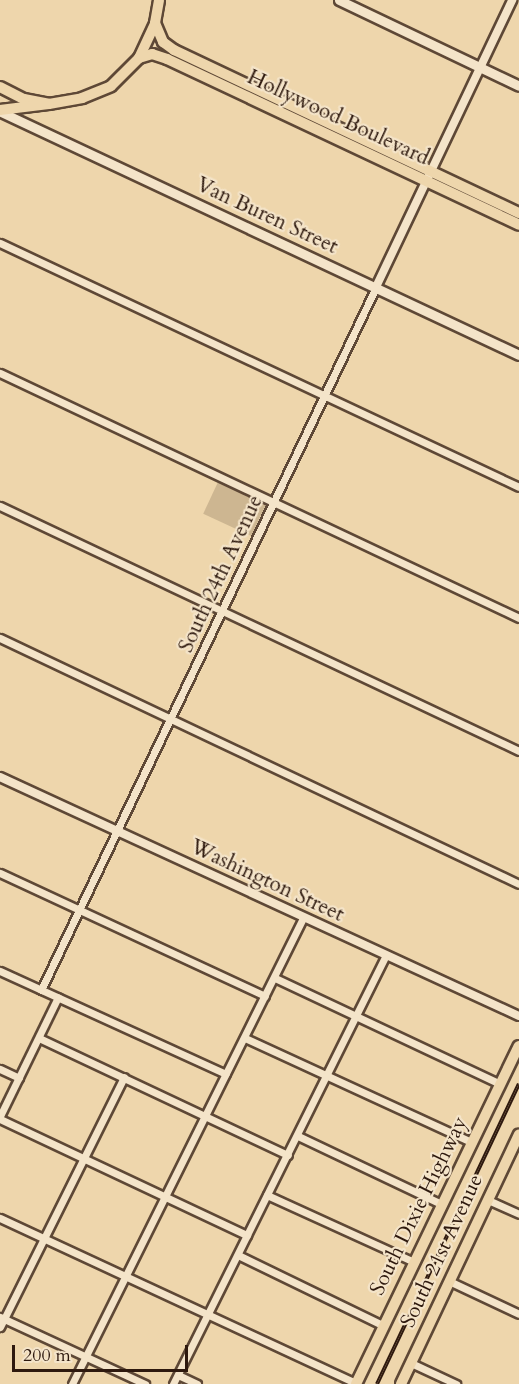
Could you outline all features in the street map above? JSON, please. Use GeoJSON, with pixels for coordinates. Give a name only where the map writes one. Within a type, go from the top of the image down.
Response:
{"type":"FeatureCollection","features":[{"type":"Feature","properties":{"kind":"main road"},"geometry":{"type":"LineString","coordinates":[[0,112],[82,99],[111,86],[139,58],[155,23],[159,0]]}},
{"type":"Feature","properties":{"kind":"main road"},"geometry":{"type":"LineString","coordinates":[[339,0],[519,86]]}},
{"type":"Feature","properties":{"kind":"main road","name":"Hollywood Boulevard"},"geometry":{"type":"LineString","coordinates":[[155,23],[167,46],[428,176],[519,225]]}},
{"type":"Feature","properties":{"kind":"main road","name":"Hollywood Boulevard"},"geometry":{"type":"LineString","coordinates":[[139,58],[152,54],[167,59],[428,176],[519,213]]}},
{"type":"Feature","properties":{"kind":"main road"},"geometry":{"type":"LineString","coordinates":[[5,90],[49,104]]}},
{"type":"Feature","properties":{"kind":"main road","name":"Van Buren Street"},"geometry":{"type":"LineString","coordinates":[[0,112],[519,355]]}},
{"type":"Feature","properties":{"kind":"main road"},"geometry":{"type":"LineString","coordinates":[[495,214],[519,220]]}},
{"type":"Feature","properties":{"kind":"main road","name":"South Dixie Highway"},"geometry":{"type":"LineString","coordinates":[[356,1384],[519,1046]]}},
{"type":"Feature","properties":{"kind":"main road","name":"South 21st Avenue"},"geometry":{"type":"LineString","coordinates":[[401,1384],[519,1134]]}},
{"type":"Feature","properties":{"kind":"street","name":"South 24th Avenue"},"geometry":{"type":"LineString","coordinates":[[41,990],[173,720],[512,0]]}},
{"type":"Feature","properties":{"kind":"street"},"geometry":{"type":"LineString","coordinates":[[0,112],[5,90]]}},
{"type":"Feature","properties":{"kind":"street"},"geometry":{"type":"LineString","coordinates":[[0,243],[519,487]]}},
{"type":"Feature","properties":{"kind":"street"},"geometry":{"type":"LineString","coordinates":[[0,373],[519,618]]}},
{"type":"Feature","properties":{"kind":"street"},"geometry":{"type":"LineString","coordinates":[[0,506],[519,751]]}},
{"type":"Feature","properties":{"kind":"street"},"geometry":{"type":"LineString","coordinates":[[0,638],[519,884]]}},
{"type":"Feature","properties":{"kind":"street","name":"Washington Street"},"geometry":{"type":"LineString","coordinates":[[0,777],[519,1017]]}},
{"type":"Feature","properties":{"kind":"street"},"geometry":{"type":"LineString","coordinates":[[0,873],[265,996]]}},
{"type":"Feature","properties":{"kind":"street"},"geometry":{"type":"LineString","coordinates":[[72,1384],[303,918]]}},
{"type":"Feature","properties":{"kind":"street"},"geometry":{"type":"LineString","coordinates":[[173,1384],[386,955]]}},
{"type":"Feature","properties":{"kind":"street"},"geometry":{"type":"LineString","coordinates":[[0,971],[226,1074]]}},
{"type":"Feature","properties":{"kind":"street"},"geometry":{"type":"LineString","coordinates":[[275,978],[500,1084]]}},
{"type":"Feature","properties":{"kind":"street"},"geometry":{"type":"LineString","coordinates":[[58,997],[0,1118],[247,1235]]}},
{"type":"Feature","properties":{"kind":"street"},"geometry":{"type":"LineString","coordinates":[[39,1038],[206,1114],[288,1155]]}},
{"type":"Feature","properties":{"kind":"street"},"geometry":{"type":"LineString","coordinates":[[245,1038],[471,1142]]}},
{"type":"Feature","properties":{"kind":"street"},"geometry":{"type":"LineString","coordinates":[[0,1069],[19,1078]]}},
{"type":"Feature","properties":{"kind":"street"},"geometry":{"type":"LineString","coordinates":[[0,1327],[2,1318],[124,1077]]}},
{"type":"Feature","properties":{"kind":"street"},"geometry":{"type":"LineString","coordinates":[[298,1136],[441,1204]]}},
{"type":"Feature","properties":{"kind":"street"},"geometry":{"type":"LineString","coordinates":[[267,1196],[414,1262]]}},
{"type":"Feature","properties":{"kind":"street"},"geometry":{"type":"LineString","coordinates":[[488,1200],[519,1214]]}},
{"type":"Feature","properties":{"kind":"street"},"geometry":{"type":"LineString","coordinates":[[0,1218],[356,1384]]}},
{"type":"Feature","properties":{"kind":"street"},"geometry":{"type":"LineString","coordinates":[[238,1255],[384,1326]]}},
{"type":"Feature","properties":{"kind":"street"},"geometry":{"type":"LineString","coordinates":[[449,1281],[519,1314]]}},
{"type":"Feature","properties":{"kind":"street"},"geometry":{"type":"LineString","coordinates":[[2,1318],[145,1384]]}},
{"type":"Feature","properties":{"kind":"street"},"geometry":{"type":"LineString","coordinates":[[411,1363],[456,1384]]}},
{"type":"Feature","properties":{"kind":"street"},"geometry":{"type":"LineString","coordinates":[[178,1375],[197,1384]]}},
{"type":"Feature","properties":{"kind":"shaded area"},"geometry":{"type":"Polygon","coordinates":[[[218,482],[266,504],[251,536],[203,514],[218,482]]]}},
{"type":"Feature","properties":{"kind":"railway"},"geometry":{"type":"LineString","coordinates":[[377,1384],[519,1084]]}}]}
